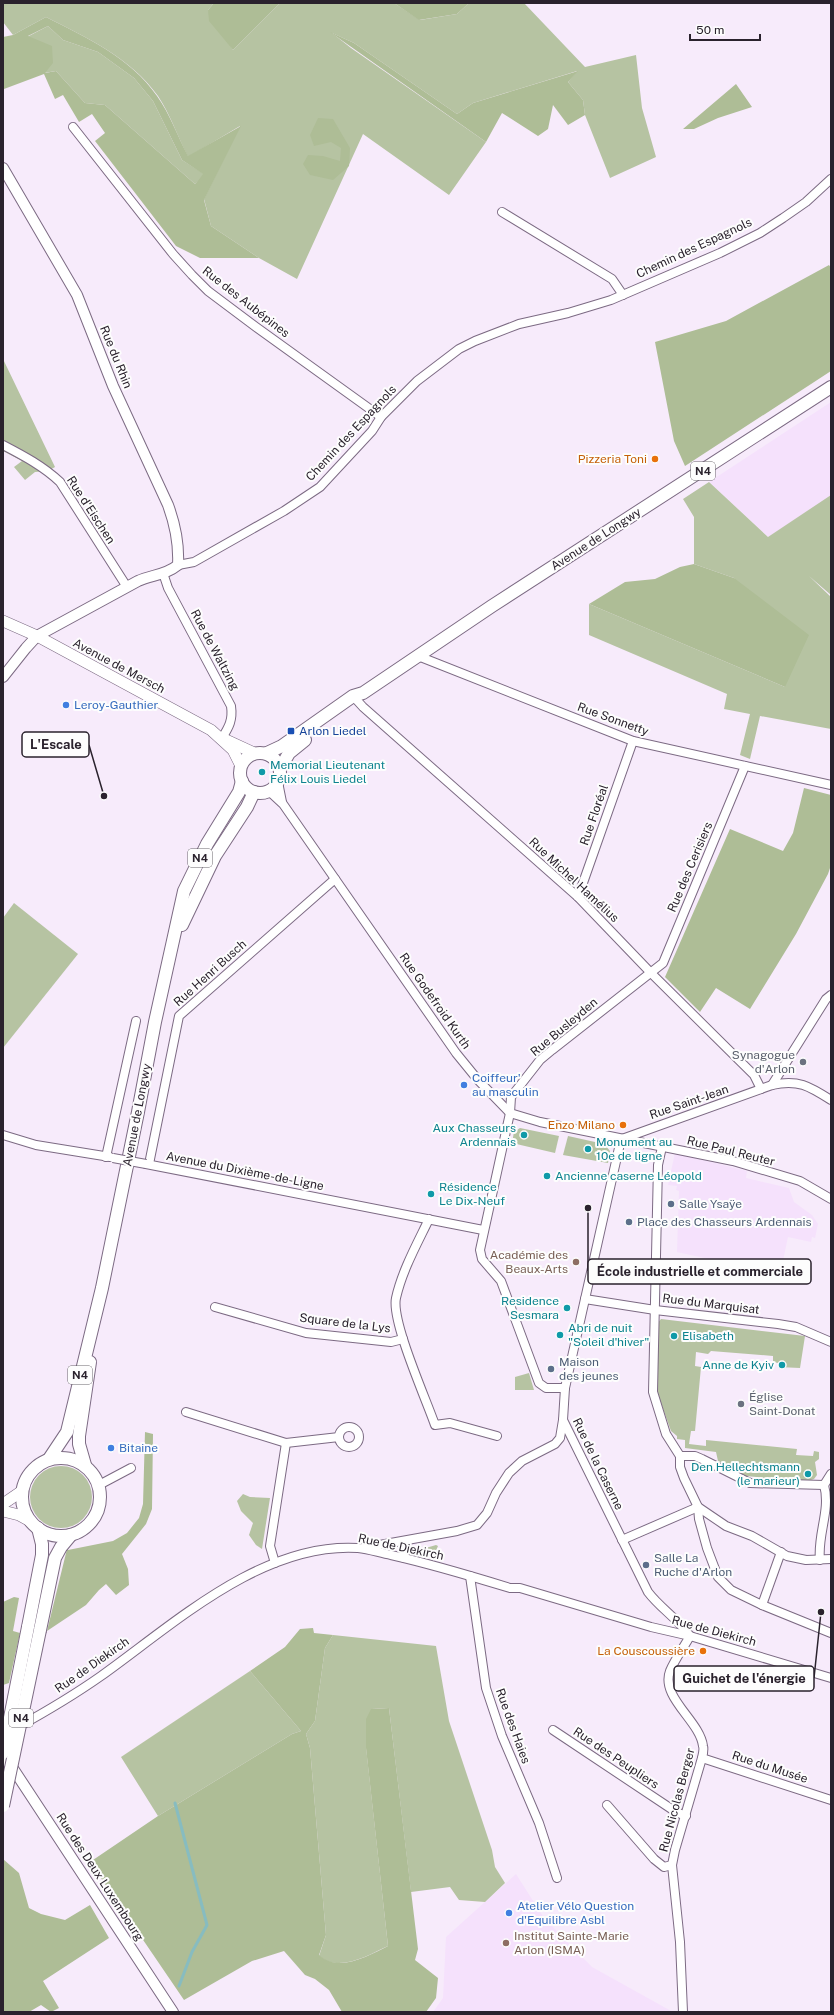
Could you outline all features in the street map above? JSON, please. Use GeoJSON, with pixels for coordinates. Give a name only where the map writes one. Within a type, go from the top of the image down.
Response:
{"type":"FeatureCollection","features":[{"type":"Feature","properties":{"kind":"main road","name":"Avenue de Longwy"},"geometry":{"type":"LineString","coordinates":[[267,754],[358,697],[492,606],[831,388]]}},
{"type":"Feature","properties":{"kind":"main road","name":"Avenue de Mersch"},"geometry":{"type":"LineString","coordinates":[[3,621],[37,636],[211,730],[222,738],[254,753]]}},
{"type":"Feature","properties":{"kind":"main road","name":"Avenue de Longwy"},"geometry":{"type":"LineString","coordinates":[[280,769],[284,760],[295,747],[358,697]]}},
{"type":"Feature","properties":{"kind":"main road","name":"Avenue de Mersch"},"geometry":{"type":"LineString","coordinates":[[222,738],[233,750],[241,766]]}},
{"type":"Feature","properties":{"kind":"main road"},"geometry":{"type":"LineString","coordinates":[[241,766],[244,761],[254,753],[267,754],[276,760],[280,769]]}},
{"type":"Feature","properties":{"kind":"main road","name":"N4"},"geometry":{"type":"LineString","coordinates":[[241,766],[242,781]]}},
{"type":"Feature","properties":{"kind":"main road","name":"N4"},"geometry":{"type":"LineString","coordinates":[[278,782],[280,769]]}},
{"type":"Feature","properties":{"kind":"main road","name":"Avenue de Longwy"},"geometry":{"type":"LineString","coordinates":[[102,1288],[155,1022],[184,891],[207,844],[235,799],[242,781]]}},
{"type":"Feature","properties":{"kind":"main road"},"geometry":{"type":"LineString","coordinates":[[242,781],[254,792],[269,791],[278,782]]}},
{"type":"Feature","properties":{"kind":"main road","name":"Avenue de Longwy"},"geometry":{"type":"LineString","coordinates":[[173,942],[215,856],[247,807],[254,792]]}},
{"type":"Feature","properties":{"kind":"main road","name":"N4"},"geometry":{"type":"LineString","coordinates":[[3,1806],[34,1628],[42,1555],[42,1544],[34,1525],[23,1506],[22,1491],[25,1480],[31,1471],[39,1464],[49,1459],[67,1432],[102,1288]]}},
{"type":"Feature","properties":{"kind":"main road","name":"N4"},"geometry":{"type":"LineString","coordinates":[[3,1753],[34,1628],[55,1558],[61,1547],[71,1535],[83,1530],[95,1516],[101,1498],[99,1485],[94,1475],[86,1465],[79,1444],[79,1436],[102,1288]]}},
{"type":"Feature","properties":{"kind":"main road"},"geometry":{"type":"LineString","coordinates":[[49,1459],[61,1457],[74,1459],[86,1465]]}},
{"type":"Feature","properties":{"kind":"main road"},"geometry":{"type":"LineString","coordinates":[[3,1504],[22,1491]]}},
{"type":"Feature","properties":{"kind":"main road"},"geometry":{"type":"LineString","coordinates":[[3,1511],[19,1515],[48,1534],[59,1536],[71,1535]]}},
{"type":"Feature","properties":{"kind":"street","name":"Rue des Aubépines"},"geometry":{"type":"LineString","coordinates":[[73,127],[173,254],[197,280],[256,327],[381,417]]}},
{"type":"Feature","properties":{"kind":"street","name":"Rue du Rhin"},"geometry":{"type":"LineString","coordinates":[[3,168],[77,295],[113,386],[174,521],[178,565]]}},
{"type":"Feature","properties":{"kind":"street","name":"Chemin des Espagnols"},"geometry":{"type":"LineString","coordinates":[[3,677],[37,636],[150,575],[171,571],[178,565],[194,562],[312,493],[335,472],[372,431],[381,417],[428,371],[448,356],[475,341],[519,324],[583,309],[623,295],[742,243],[794,210],[831,179]]}},
{"type":"Feature","properties":{"kind":"street"},"geometry":{"type":"LineString","coordinates":[[502,212],[612,280],[623,295]]}},
{"type":"Feature","properties":{"kind":"street","name":"Rue d'Eischen"},"geometry":{"type":"LineString","coordinates":[[3,445],[30,459],[48,471],[60,482],[127,587]]}},
{"type":"Feature","properties":{"kind":"street","name":"Rue de Waltzing"},"geometry":{"type":"LineString","coordinates":[[163,573],[168,588],[231,706],[233,718],[230,727],[222,738]]}},
{"type":"Feature","properties":{"kind":"street","name":"Rue Sonnetty"},"geometry":{"type":"LineString","coordinates":[[418,656],[633,741],[831,785]]}},
{"type":"Feature","properties":{"kind":"street","name":"Rue Michel Hamélius"},"geometry":{"type":"LineString","coordinates":[[358,697],[578,897],[651,973],[754,1075],[761,1089]]}},
{"type":"Feature","properties":{"kind":"street","name":"Rue Floréal"},"geometry":{"type":"LineString","coordinates":[[578,897],[633,741]]}},
{"type":"Feature","properties":{"kind":"street","name":"Rue des Cerisiers"},"geometry":{"type":"LineString","coordinates":[[651,973],[663,963],[745,766]]}},
{"type":"Feature","properties":{"kind":"street","name":"Rue Godefroid Kurth"},"geometry":{"type":"LineString","coordinates":[[278,782],[282,802]]}},
{"type":"Feature","properties":{"kind":"street","name":"Rue Godefroid Kurth"},"geometry":{"type":"LineString","coordinates":[[269,791],[282,802],[456,1052],[478,1080],[510,1113],[540,1122],[621,1139]]}},
{"type":"Feature","properties":{"kind":"street","name":"Rue Henri Busch"},"geometry":{"type":"LineString","coordinates":[[148,1164],[179,1016],[335,879]]}},
{"type":"Feature","properties":{"kind":"street","name":"Rue Busleyden"},"geometry":{"type":"LineString","coordinates":[[565,1388],[546,1388],[538,1383],[501,1281],[482,1259],[480,1250],[483,1230],[510,1113],[511,1097],[540,1060],[651,973]]}},
{"type":"Feature","properties":{"kind":"street"},"geometry":{"type":"LineString","coordinates":[[772,1085],[826,999],[831,995]]}},
{"type":"Feature","properties":{"kind":"street"},"geometry":{"type":"LineString","coordinates":[[109,1157],[136,1021]]}},
{"type":"Feature","properties":{"kind":"street","name":"Rue Saint-Jean"},"geometry":{"type":"LineString","coordinates":[[621,1139],[772,1085],[787,1082],[800,1084],[831,1100]]}},
{"type":"Feature","properties":{"kind":"street","name":"Avenue du Dixième-de-Ligne"},"geometry":{"type":"LineString","coordinates":[[3,1135],[36,1145],[148,1164],[483,1230]]}},
{"type":"Feature","properties":{"kind":"street","name":"Rue Paul Reuter"},"geometry":{"type":"LineString","coordinates":[[621,1139],[733,1162],[800,1180],[831,1199]]}},
{"type":"Feature","properties":{"kind":"street","name":"Rue de la Caserne"},"geometry":{"type":"LineString","coordinates":[[621,1139],[565,1388],[563,1420],[648,1592],[655,1602],[682,1624],[690,1636]]}},
{"type":"Feature","properties":{"kind":"street"},"geometry":{"type":"LineString","coordinates":[[662,1147],[658,1165],[653,1392],[666,1434],[680,1456],[680,1467],[698,1507],[699,1519],[707,1548],[718,1577],[732,1590],[762,1605],[831,1633]]}},
{"type":"Feature","properties":{"kind":"street","name":"Square de la Lys"},"geometry":{"type":"LineString","coordinates":[[429,1219],[395,1299],[397,1320],[435,1425],[450,1423],[497,1436]]}},
{"type":"Feature","properties":{"kind":"street","name":"Rue du Marquisat"},"geometry":{"type":"LineString","coordinates":[[585,1299],[655,1310],[790,1326],[831,1342]]}},
{"type":"Feature","properties":{"kind":"street","name":"Square de la Lys"},"geometry":{"type":"LineString","coordinates":[[215,1307],[306,1333],[391,1342],[403,1338]]}},
{"type":"Feature","properties":{"kind":"street"},"geometry":{"type":"LineString","coordinates":[[186,1412],[286,1443],[338,1437]]}},
{"type":"Feature","properties":{"kind":"street"},"geometry":{"type":"LineString","coordinates":[[359,1548],[406,1541],[457,1531],[477,1525],[487,1513],[498,1488],[509,1473],[522,1462],[555,1444],[560,1438],[563,1420]]}},
{"type":"Feature","properties":{"kind":"street"},"geometry":{"type":"LineString","coordinates":[[275,1563],[270,1546],[286,1443]]}},
{"type":"Feature","properties":{"kind":"street"},"geometry":{"type":"LineString","coordinates":[[680,1456],[695,1456],[750,1483],[824,1485]]}},
{"type":"Feature","properties":{"kind":"street"},"geometry":{"type":"LineString","coordinates":[[99,1485],[131,1468]]}},
{"type":"Feature","properties":{"kind":"street"},"geometry":{"type":"LineString","coordinates":[[820,1560],[818,1547],[826,1500],[824,1485],[831,1474]]}},
{"type":"Feature","properties":{"kind":"street"},"geometry":{"type":"LineString","coordinates":[[622,1540],[698,1507]]}},
{"type":"Feature","properties":{"kind":"street"},"geometry":{"type":"LineString","coordinates":[[698,1507],[726,1526],[752,1536],[787,1556],[806,1560],[831,1559]]}},
{"type":"Feature","properties":{"kind":"street"},"geometry":{"type":"LineString","coordinates":[[404,1558],[406,1541]]}},
{"type":"Feature","properties":{"kind":"street","name":"Rue de Diekirch"},"geometry":{"type":"LineString","coordinates":[[8,1733],[57,1706],[93,1682],[206,1600],[257,1570],[301,1555],[332,1549],[359,1548],[404,1558],[510,1588],[520,1588],[651,1628],[690,1636],[831,1678]]}},
{"type":"Feature","properties":{"kind":"street"},"geometry":{"type":"LineString","coordinates":[[762,1605],[781,1552]]}},
{"type":"Feature","properties":{"kind":"street","name":"Rue des Haies"},"geometry":{"type":"LineString","coordinates":[[470,1576],[486,1688],[502,1736],[538,1823],[557,1878]]}},
{"type":"Feature","properties":{"kind":"street","name":"Rue Nicolas Berger"},"geometry":{"type":"LineString","coordinates":[[683,2012],[680,1942],[672,1865],[702,1758],[703,1745],[698,1732],[672,1695],[668,1682],[670,1672],[690,1636]]}},
{"type":"Feature","properties":{"kind":"street","name":"Rue des Peupliers"},"geometry":{"type":"LineString","coordinates":[[553,1730],[676,1812],[686,1816]]}},
{"type":"Feature","properties":{"kind":"street"},"geometry":{"type":"LineString","coordinates":[[8,1733],[12,1767]]}},
{"type":"Feature","properties":{"kind":"street","name":"Rue des Deux Luxembourg"},"geometry":{"type":"LineString","coordinates":[[3,1758],[12,1767],[173,2012]]}},
{"type":"Feature","properties":{"kind":"street","name":"Rue du Musée"},"geometry":{"type":"LineString","coordinates":[[702,1758],[831,1800]]}},
{"type":"Feature","properties":{"kind":"street","name":"Rue Nicolas Berger"},"geometry":{"type":"LineString","coordinates":[[608,1805],[654,1859],[664,1867],[672,1865]]}},
{"type":"Feature","properties":{"kind":"shaded area"},"geometry":{"type":"Polygon","coordinates":[[[831,402],[831,595],[709,482],[831,402]]]}},
{"type":"Feature","properties":{"kind":"shaded area"},"geometry":{"type":"Polygon","coordinates":[[[675,1153],[747,1171],[746,1178],[789,1188],[794,1202],[812,1215],[818,1224],[815,1238],[812,1237],[811,1242],[788,1237],[781,1270],[775,1268],[773,1273],[677,1252],[679,1191],[676,1190],[677,1186],[668,1185],[675,1153]]]}},
{"type":"Feature","properties":{"kind":"shaded area","name":"Institut Sainte-Marie Arlon (ISMA)"},"geometry":{"type":"Polygon","coordinates":[[[516,1874],[544,1918],[592,1967],[673,2012],[433,2012],[443,1998],[446,1937],[516,1874]]]}},
{"type":"Feature","properties":{"kind":"green space"},"geometry":{"type":"Polygon","coordinates":[[[3,3],[214,3],[208,10],[233,50],[280,3],[394,3],[420,20],[457,14],[469,3],[524,3],[585,67],[636,55],[642,108],[656,157],[610,178],[585,115],[583,100],[568,82],[577,71],[473,103],[457,114],[354,43],[332,33],[351,48],[486,142],[449,195],[363,134],[297,279],[259,258],[211,226],[204,199],[240,126],[188,157],[158,96],[147,82],[121,59],[92,41],[46,17],[13,35],[3,22],[3,3]]]}},
{"type":"Feature","properties":{"kind":"green space"},"geometry":{"type":"Polygon","coordinates":[[[214,3],[280,3],[233,50],[209,21],[208,10],[214,3]]]}},
{"type":"Feature","properties":{"kind":"green space"},"geometry":{"type":"Polygon","coordinates":[[[394,3],[469,3],[457,14],[419,20],[394,3]]]}},
{"type":"Feature","properties":{"kind":"green space"},"geometry":{"type":"Polygon","coordinates":[[[46,17],[92,41],[121,59],[146,82],[162,103],[188,156],[241,126],[204,200],[211,226],[259,258],[200,258],[176,246],[95,141],[105,133],[92,114],[79,122],[63,95],[55,99],[44,74],[4,89],[3,37],[13,35],[46,17]],[[48,26],[28,36],[52,46],[53,63],[45,73],[56,71],[85,103],[105,105],[195,184],[203,174],[182,160],[153,101],[134,78],[98,52],[63,40],[48,26]]]}},
{"type":"Feature","properties":{"kind":"green space"},"geometry":{"type":"Polygon","coordinates":[[[48,26],[63,40],[98,52],[134,78],[153,101],[182,160],[204,174],[195,184],[105,105],[85,103],[56,71],[44,73],[27,37],[48,26]]]}},
{"type":"Feature","properties":{"kind":"green space"},"geometry":{"type":"Polygon","coordinates":[[[330,32],[354,43],[457,114],[473,103],[578,71],[568,82],[583,100],[585,115],[568,125],[553,105],[548,129],[538,136],[502,113],[486,142],[330,32]]]}},
{"type":"Feature","properties":{"kind":"green space"},"geometry":{"type":"Polygon","coordinates":[[[736,84],[752,107],[718,118],[694,129],[683,129],[736,84]]]}},
{"type":"Feature","properties":{"kind":"green space"},"geometry":{"type":"Polygon","coordinates":[[[318,118],[333,119],[350,148],[349,166],[333,180],[310,175],[303,164],[308,155],[323,156],[340,161],[341,148],[331,142],[314,146],[310,135],[318,118]]]}},
{"type":"Feature","properties":{"kind":"green space"},"geometry":{"type":"Polygon","coordinates":[[[829,265],[831,268],[831,371],[685,466],[674,441],[655,342],[726,321],[829,265]]]}},
{"type":"Feature","properties":{"kind":"green space"},"geometry":{"type":"Polygon","coordinates":[[[3,359],[55,467],[48,471],[35,472],[25,480],[14,467],[22,461],[3,451],[3,359]]]}},
{"type":"Feature","properties":{"kind":"green space"},"geometry":{"type":"Polygon","coordinates":[[[709,482],[768,537],[831,495],[831,595],[809,576],[831,597],[831,729],[760,716],[750,759],[740,755],[750,714],[724,709],[727,694],[589,635],[589,604],[785,687],[734,578],[694,564],[694,517],[683,499],[709,482]]]}},
{"type":"Feature","properties":{"kind":"green space"},"geometry":{"type":"Polygon","coordinates":[[[694,564],[734,578],[809,635],[785,687],[589,604],[625,582],[655,579],[680,567],[694,564]]]}},
{"type":"Feature","properties":{"kind":"green space"},"geometry":{"type":"Polygon","coordinates":[[[804,788],[831,795],[831,865],[828,874],[796,934],[750,1009],[716,988],[700,1012],[665,977],[730,829],[783,851],[793,833],[804,788]]]}},
{"type":"Feature","properties":{"kind":"green space"},"geometry":{"type":"Polygon","coordinates":[[[14,903],[78,954],[3,1048],[3,918],[14,903]]]}},
{"type":"Feature","properties":{"kind":"green space"},"geometry":{"type":"Polygon","coordinates":[[[520,1128],[559,1136],[555,1153],[512,1143],[514,1132],[520,1128]]]}},
{"type":"Feature","properties":{"kind":"green space"},"geometry":{"type":"Polygon","coordinates":[[[568,1136],[604,1144],[610,1151],[608,1163],[563,1155],[568,1136]]]}},
{"type":"Feature","properties":{"kind":"green space"},"geometry":{"type":"Polygon","coordinates":[[[661,1319],[805,1336],[800,1368],[778,1367],[778,1363],[773,1362],[773,1356],[711,1351],[708,1354],[696,1352],[695,1366],[701,1367],[695,1431],[691,1431],[689,1444],[706,1446],[706,1440],[797,1449],[796,1455],[813,1456],[814,1451],[819,1452],[819,1459],[815,1462],[817,1475],[814,1479],[805,1482],[746,1476],[718,1461],[716,1452],[685,1448],[685,1440],[677,1439],[677,1436],[671,1431],[657,1392],[657,1324],[661,1319]]]}},
{"type":"Feature","properties":{"kind":"green space"},"geometry":{"type":"Polygon","coordinates":[[[529,1373],[534,1390],[515,1390],[515,1377],[529,1373]]]}},
{"type":"Feature","properties":{"kind":"green space"},"geometry":{"type":"Polygon","coordinates":[[[145,1432],[153,1434],[152,1509],[146,1524],[122,1554],[128,1569],[129,1585],[116,1595],[106,1584],[86,1605],[47,1631],[67,1549],[113,1541],[127,1533],[139,1518],[143,1504],[145,1432]]]}},
{"type":"Feature","properties":{"kind":"green space"},"geometry":{"type":"Polygon","coordinates":[[[61,1466],[73,1469],[83,1475],[89,1485],[92,1497],[89,1509],[83,1519],[73,1525],[61,1528],[49,1525],[39,1519],[33,1509],[30,1497],[33,1485],[39,1475],[49,1469],[61,1466]]]}},
{"type":"Feature","properties":{"kind":"green space"},"geometry":{"type":"Polygon","coordinates":[[[243,1494],[250,1497],[270,1498],[262,1549],[256,1545],[249,1535],[253,1523],[241,1511],[237,1501],[243,1494]]]}},
{"type":"Feature","properties":{"kind":"green space"},"geometry":{"type":"Polygon","coordinates":[[[436,1545],[438,1546],[434,1555],[419,1550],[436,1545]]]}},
{"type":"Feature","properties":{"kind":"green space"},"geometry":{"type":"Polygon","coordinates":[[[14,1597],[19,1598],[13,1631],[20,1633],[9,1683],[3,1685],[3,1602],[14,1597]]]}},
{"type":"Feature","properties":{"kind":"green space"},"geometry":{"type":"Polygon","coordinates":[[[313,1628],[314,1633],[333,1635],[325,1648],[315,1721],[306,1734],[310,1748],[326,1935],[319,1955],[335,1963],[344,1963],[363,1958],[388,1946],[366,1748],[366,1719],[371,1709],[389,1708],[418,1949],[415,1960],[438,1978],[436,1998],[426,2012],[342,2012],[329,1990],[315,1979],[305,1975],[284,1951],[252,1961],[184,2000],[90,1862],[158,1816],[292,1734],[301,1731],[250,1671],[285,1647],[300,1629],[313,1628]]]}},
{"type":"Feature","properties":{"kind":"green space"},"geometry":{"type":"Polygon","coordinates":[[[333,1635],[436,1646],[449,1721],[492,1850],[495,1867],[505,1883],[485,1902],[459,1900],[450,1887],[411,1892],[389,1708],[372,1709],[366,1747],[388,1946],[363,1958],[345,1963],[327,1961],[319,1956],[326,1935],[310,1748],[306,1734],[315,1721],[325,1648],[333,1635]]]}},
{"type":"Feature","properties":{"kind":"green space"},"geometry":{"type":"Polygon","coordinates":[[[250,1671],[301,1731],[292,1734],[158,1816],[121,1757],[250,1671]]]}},
{"type":"Feature","properties":{"kind":"green space"},"geometry":{"type":"Polygon","coordinates":[[[3,1859],[19,1873],[29,1908],[41,1914],[65,1920],[90,1905],[109,1938],[43,1981],[59,2008],[51,2012],[41,2005],[29,2012],[3,2012],[3,1859]]]}},
{"type":"Feature","properties":{"kind":"waterway"},"geometry":{"type":"LineString","coordinates":[[175,1803],[207,1925],[192,1952],[179,1986]]}},
{"type":"Feature","properties":{"kind":"place","name":"Pizzeria Toni"},"geometry":{"type":"Point","coordinates":[655,459]}},
{"type":"Feature","properties":{"kind":"place","name":"Leroy-Gauthier"},"geometry":{"type":"Point","coordinates":[66,705]}},
{"type":"Feature","properties":{"kind":"place","name":"Arlon Liedel"},"geometry":{"type":"Point","coordinates":[291,731]}},
{"type":"Feature","properties":{"kind":"place","name":"Memorial Lieutenant Félix Louis Liedel"},"geometry":{"type":"Point","coordinates":[262,772]}},
{"type":"Feature","properties":{"kind":"place","name":"L'Escale"},"geometry":{"type":"Point","coordinates":[104,796]}},
{"type":"Feature","properties":{"kind":"place","name":"Synagogue d'Arlon"},"geometry":{"type":"Point","coordinates":[803,1062]}},
{"type":"Feature","properties":{"kind":"place","name":"Coiffeur' au masculin"},"geometry":{"type":"Point","coordinates":[464,1085]}},
{"type":"Feature","properties":{"kind":"place","name":"Enzo Milano"},"geometry":{"type":"Point","coordinates":[623,1125]}},
{"type":"Feature","properties":{"kind":"place","name":"Aux Chasseurs Ardennais"},"geometry":{"type":"Point","coordinates":[524,1135]}},
{"type":"Feature","properties":{"kind":"place","name":"Monument au 10e de ligne"},"geometry":{"type":"Point","coordinates":[588,1149]}},
{"type":"Feature","properties":{"kind":"place","name":"Ancienne caserne Léopold"},"geometry":{"type":"Point","coordinates":[547,1176]}},
{"type":"Feature","properties":{"kind":"place","name":"Résidence Le Dix-Neuf"},"geometry":{"type":"Point","coordinates":[431,1194]}},
{"type":"Feature","properties":{"kind":"place","name":"Salle Ysaÿe"},"geometry":{"type":"Point","coordinates":[671,1204]}},
{"type":"Feature","properties":{"kind":"place","name":"École industrielle et commerciale"},"geometry":{"type":"Point","coordinates":[588,1208]}},
{"type":"Feature","properties":{"kind":"place","name":"Place des Chasseurs Ardennais"},"geometry":{"type":"Point","coordinates":[629,1222]}},
{"type":"Feature","properties":{"kind":"place","name":"Académie des Beaux-Arts"},"geometry":{"type":"Point","coordinates":[576,1262]}},
{"type":"Feature","properties":{"kind":"place","name":"Residence Sesmara"},"geometry":{"type":"Point","coordinates":[567,1308]}},
{"type":"Feature","properties":{"kind":"place","name":"Abri de nuit \"Soleil d'hiver\""},"geometry":{"type":"Point","coordinates":[560,1335]}},
{"type":"Feature","properties":{"kind":"place","name":"Elisabeth"},"geometry":{"type":"Point","coordinates":[674,1336]}},
{"type":"Feature","properties":{"kind":"place","name":"Anne de Kyiv"},"geometry":{"type":"Point","coordinates":[782,1365]}},
{"type":"Feature","properties":{"kind":"place","name":"Maison des jeunes"},"geometry":{"type":"Point","coordinates":[551,1369]}},
{"type":"Feature","properties":{"kind":"place","name":"Église Saint-Donat"},"geometry":{"type":"Point","coordinates":[741,1404]}},
{"type":"Feature","properties":{"kind":"place","name":"Bitaine"},"geometry":{"type":"Point","coordinates":[111,1448]}},
{"type":"Feature","properties":{"kind":"place","name":"Den Hellechtsmann (le marieur)"},"geometry":{"type":"Point","coordinates":[808,1474]}},
{"type":"Feature","properties":{"kind":"place","name":"Salle La Ruche d'Arlon"},"geometry":{"type":"Point","coordinates":[646,1565]}},
{"type":"Feature","properties":{"kind":"place","name":"Guichet de l'énergie"},"geometry":{"type":"Point","coordinates":[821,1612]}},
{"type":"Feature","properties":{"kind":"place","name":"La Couscoussière"},"geometry":{"type":"Point","coordinates":[703,1651]}},
{"type":"Feature","properties":{"kind":"place","name":"Atelier Vélo Question d'Equilibre Asbl"},"geometry":{"type":"Point","coordinates":[509,1913]}},
{"type":"Feature","properties":{"kind":"place","name":"Institut Sainte-Marie Arlon (ISMA)"},"geometry":{"type":"Point","coordinates":[506,1943]}}]}
